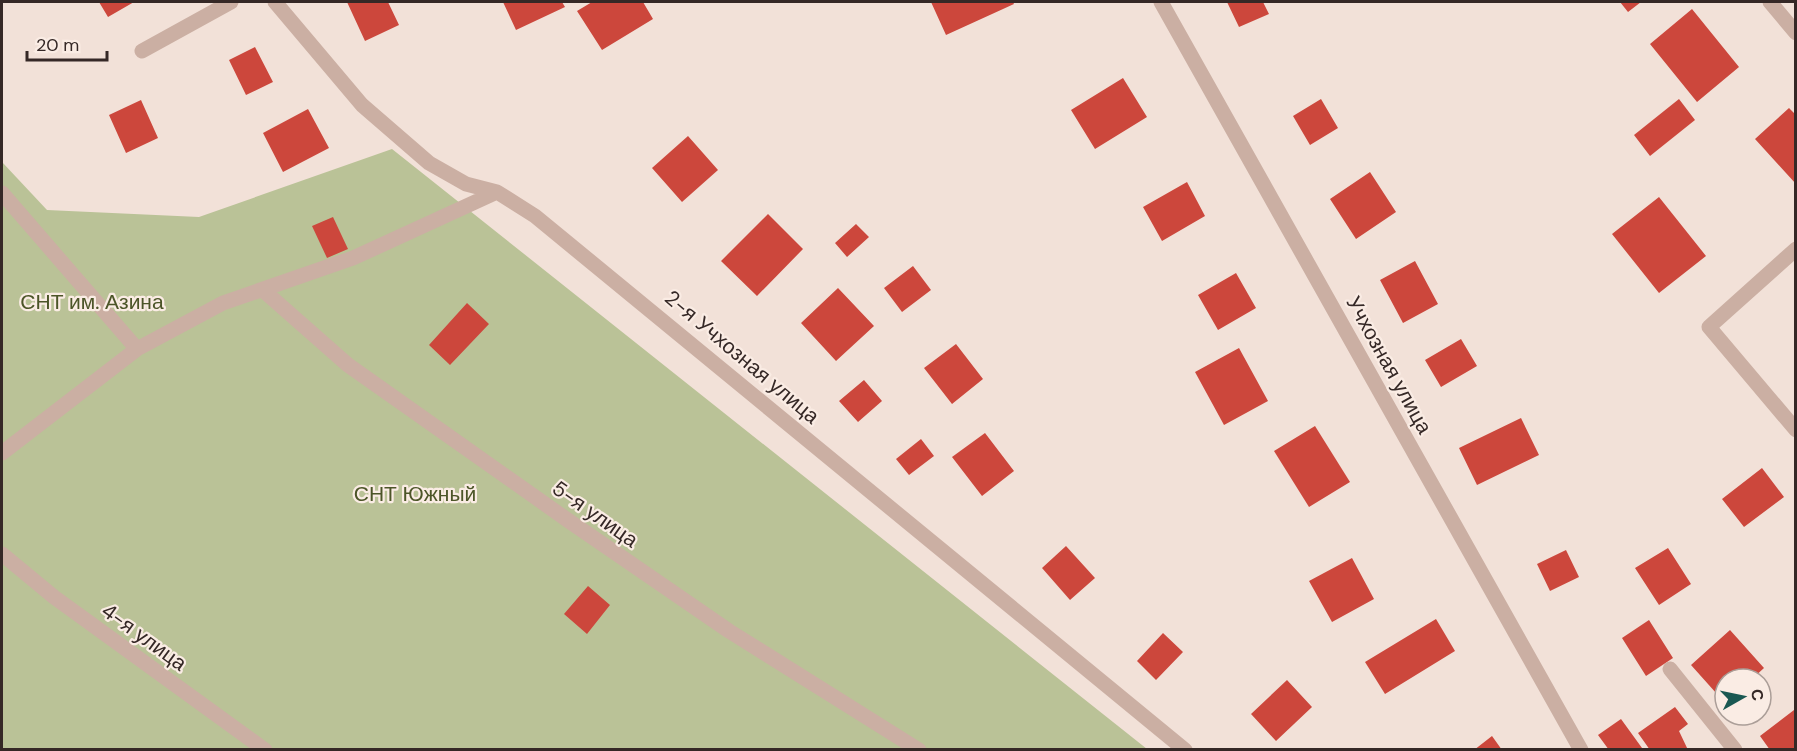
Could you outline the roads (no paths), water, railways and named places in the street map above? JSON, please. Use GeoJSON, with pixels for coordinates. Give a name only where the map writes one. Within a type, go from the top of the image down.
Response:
{"type":"FeatureCollection","features":[{"type":"Feature","properties":{"kind":"street"},"geometry":{"type":"LineString","coordinates":[[142,51],[231,2]]}},
{"type":"Feature","properties":{"kind":"street","name":"2-я Учхозная улица"},"geometry":{"type":"LineString","coordinates":[[275,2],[362,105],[429,164],[466,184],[497,192],[536,216],[1185,750]]}},
{"type":"Feature","properties":{"kind":"street","name":"Учхозная улица"},"geometry":{"type":"LineString","coordinates":[[1161,2],[1581,749]]}},
{"type":"Feature","properties":{"kind":"street"},"geometry":{"type":"LineString","coordinates":[[1770,2],[1796,33]]}},
{"type":"Feature","properties":{"kind":"street"},"geometry":{"type":"LineString","coordinates":[[2,453],[137,349],[224,303],[264,291],[353,258],[497,192]]}},
{"type":"Feature","properties":{"kind":"street"},"geometry":{"type":"LineString","coordinates":[[2,193],[137,349]]}},
{"type":"Feature","properties":{"kind":"street"},"geometry":{"type":"LineString","coordinates":[[1796,249],[1709,327],[1796,430]]}},
{"type":"Feature","properties":{"kind":"street","name":"5-я улица"},"geometry":{"type":"LineString","coordinates":[[264,291],[348,365],[568,521],[729,631],[919,750]]}},
{"type":"Feature","properties":{"kind":"street","name":"4-я улица"},"geometry":{"type":"LineString","coordinates":[[2,554],[54,597],[265,750]]}},
{"type":"Feature","properties":{"kind":"street"},"geometry":{"type":"LineString","coordinates":[[1670,669],[1735,750]]}},
{"type":"Feature","properties":{"kind":"park label","name":"СНТ им. Азина"},"geometry":{"type":"Point","coordinates":[92,302]}},
{"type":"Feature","properties":{"kind":"park label","name":"СНТ Южный"},"geometry":{"type":"Point","coordinates":[415,494]}}]}
